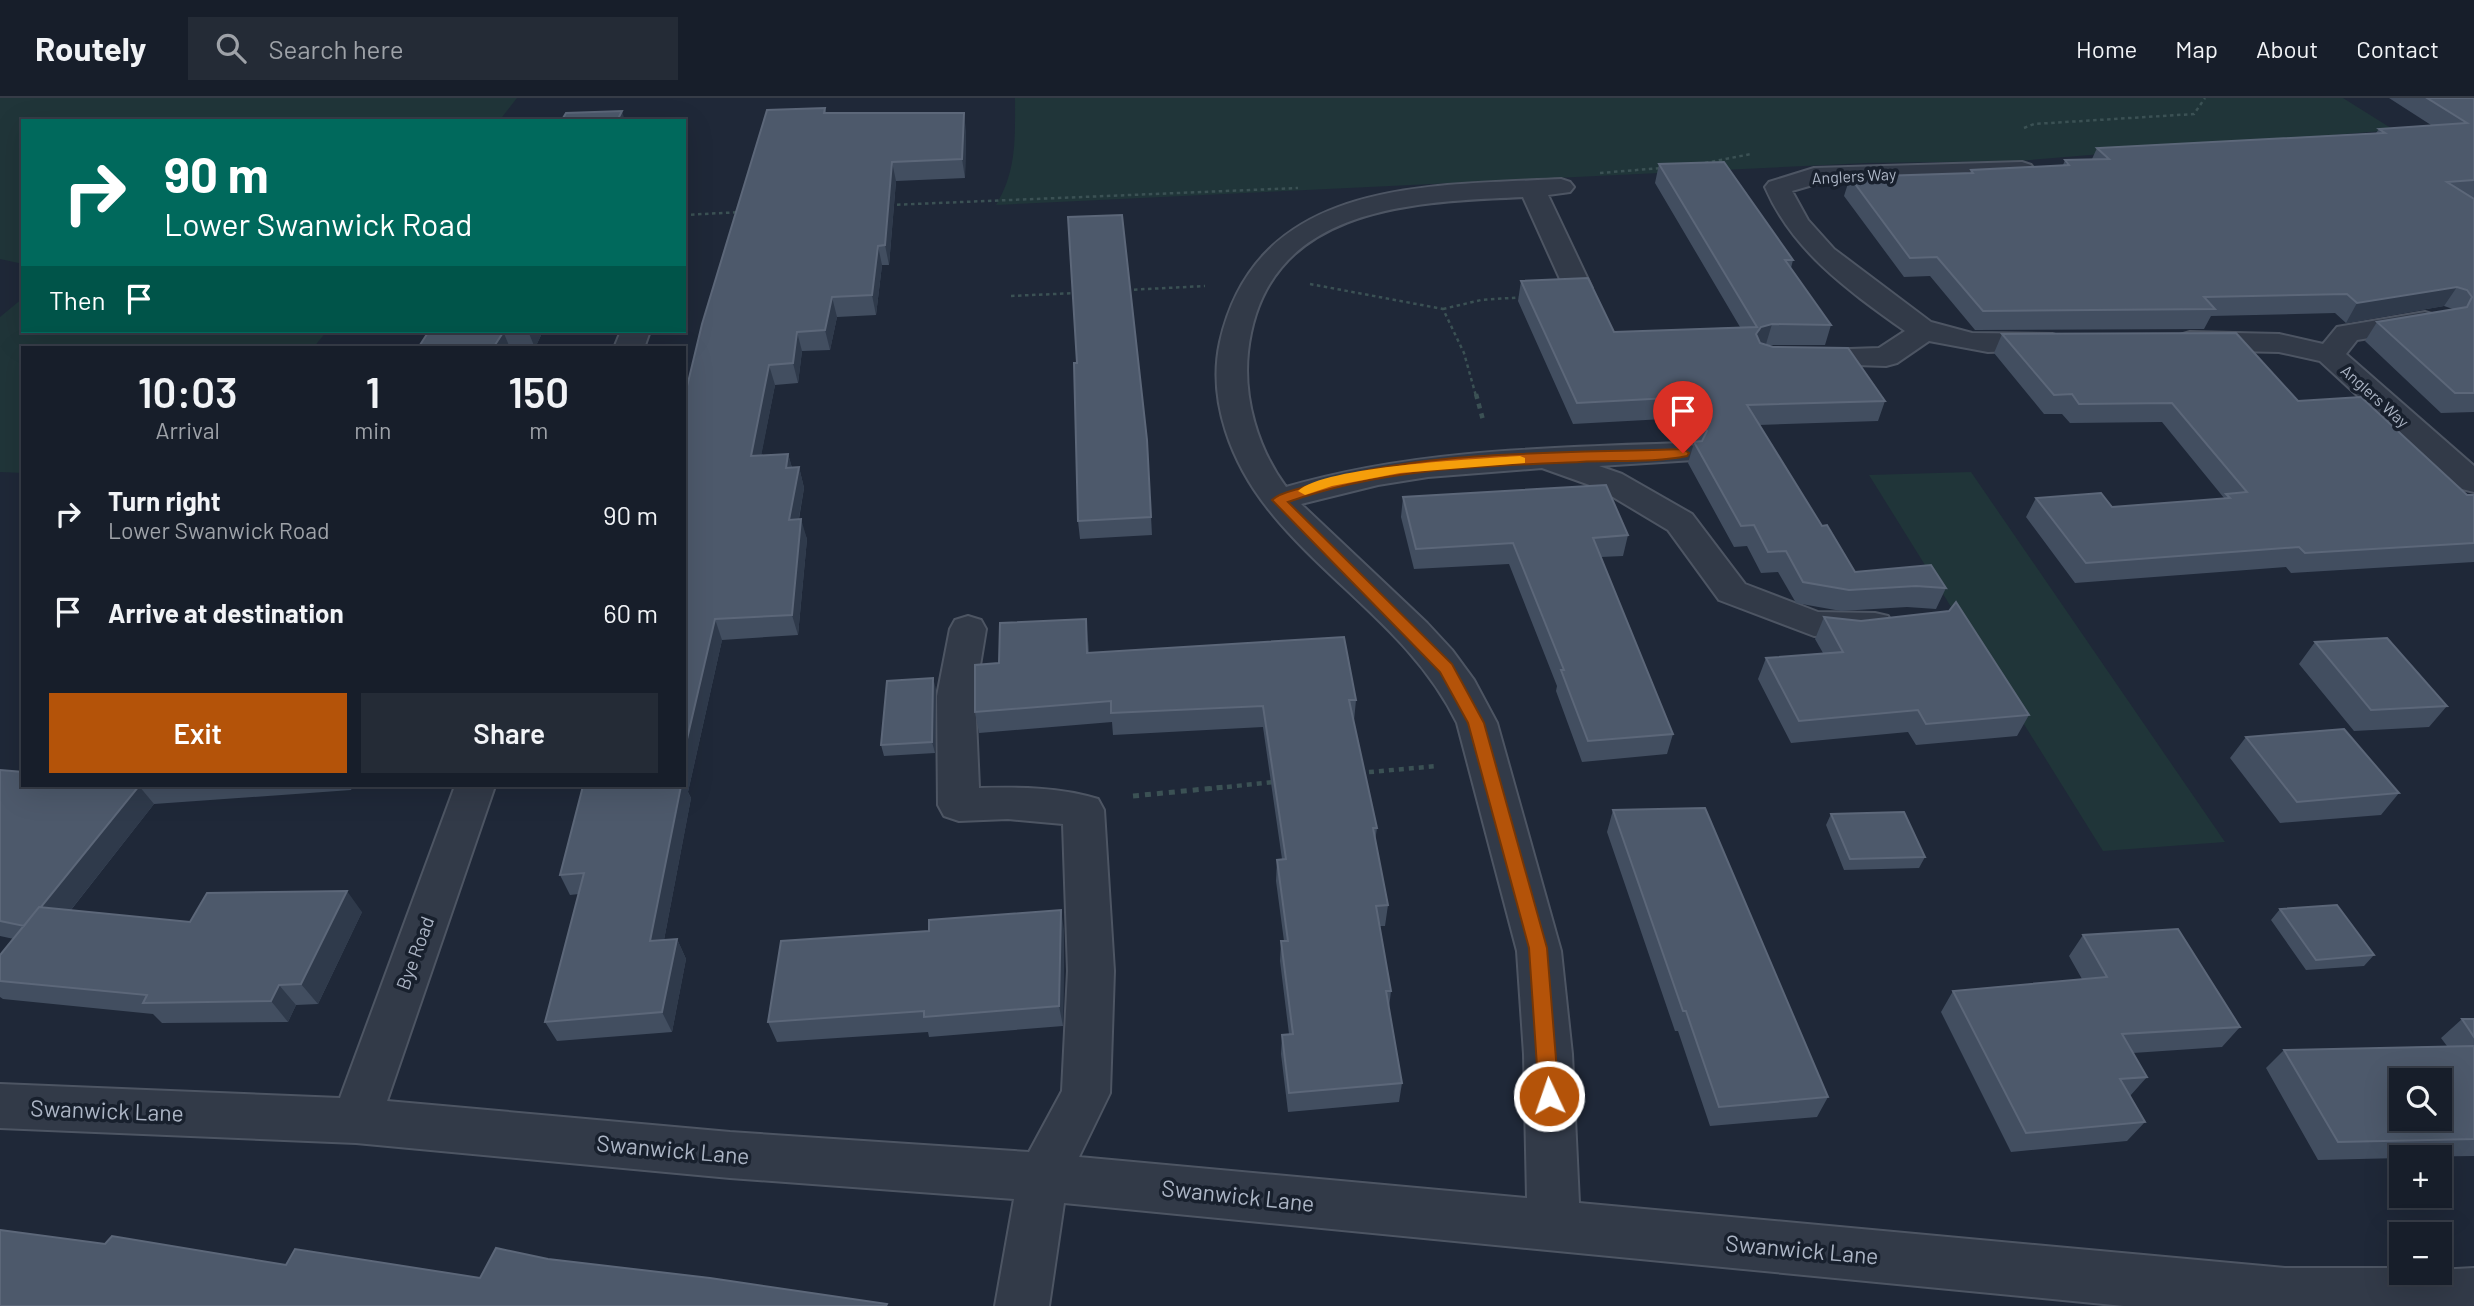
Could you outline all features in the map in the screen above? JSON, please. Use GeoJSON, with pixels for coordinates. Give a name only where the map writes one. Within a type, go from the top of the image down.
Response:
{"type":"FeatureCollection","features":[{"type":"Feature","properties":{"kind":"street","name":"Anglers Way"},"geometry":{"type":"LineString","coordinates":[[2047,170],[1814,176],[1779,187],[1785,207],[1812,245],[1870,291],[1926,330],[1971,342],[2084,343]]}},
{"type":"Feature","properties":{"kind":"street"},"geometry":{"type":"LineString","coordinates":[[1554,1227],[1547,1044],[1538,948],[1476,723],[1446,668],[1279,500],[1250,451],[1235,406],[1230,366],[1238,326],[1258,279],[1272,259],[1296,238],[1324,222],[1375,205],[1429,195],[1546,188],[1578,288]]}},
{"type":"Feature","properties":{"kind":"street"},"geometry":{"type":"LineString","coordinates":[[2330,355],[2347,333],[2443,318]]}},
{"type":"Feature","properties":{"kind":"street"},"geometry":{"type":"LineString","coordinates":[[1780,356],[1886,357],[1926,330]]}},
{"type":"Feature","properties":{"kind":"street","name":"Anglers Way"},"geometry":{"type":"LineString","coordinates":[[2162,342],[2278,343],[2330,355],[2474,482]]}},
{"type":"Feature","properties":{"kind":"street"},"geometry":{"type":"LineString","coordinates":[[1279,500],[1329,483],[1400,469],[1683,453]]}},
{"type":"Feature","properties":{"kind":"street"},"geometry":{"type":"LineString","coordinates":[[1548,459],[1610,481],[1679,522],[1732,592],[1757,604],[1814,624],[1852,627],[1901,623]]}},
{"type":"Feature","properties":{"kind":"street"},"geometry":{"type":"LineString","coordinates":[[968,629],[956,696],[959,805],[1008,803],[1083,810],[1091,971],[1086,1093],[1043,1177],[1022,1306]]}},
{"type":"Feature","properties":{"kind":"street","name":"Bye Road"},"geometry":{"type":"LineString","coordinates":[[356,1121],[475,787]]}},
{"type":"Feature","properties":{"kind":"street","name":"Swanwick Lane"},"geometry":{"type":"LineString","coordinates":[[0,1106],[356,1121],[730,1155],[1043,1177],[2287,1301],[2474,1295]]}},
{"type":"Feature","properties":{"kind":"path"},"geometry":{"type":"LineString","coordinates":[[1117,291],[1258,279],[1443,309],[1481,300],[1578,288]]}},
{"type":"Feature","properties":{"kind":"path"},"geometry":{"type":"LineString","coordinates":[[1011,296],[1077,293]]}},
{"type":"Feature","properties":{"kind":"path"},"geometry":{"type":"LineString","coordinates":[[1443,309],[1464,353],[1493,462]]}},
{"type":"Feature","properties":{"kind":"path"},"geometry":{"type":"LineString","coordinates":[[1351,774],[1487,761]]}},
{"type":"Feature","properties":{"kind":"path"},"geometry":{"type":"LineString","coordinates":[[1121,797],[1283,781]]}},
{"type":"Feature","properties":{"kind":"green space"},"geometry":{"type":"Polygon","coordinates":[[[0,98],[517,98],[501,119],[21,119],[21,264],[0,259],[0,98]]]}},
{"type":"Feature","properties":{"kind":"green space"},"geometry":{"type":"Polygon","coordinates":[[[1015,98],[2343,98],[2394,130],[2018,161],[1867,163],[996,205],[1011,166],[1015,140],[1015,98]]]}},
{"type":"Feature","properties":{"kind":"green space"},"geometry":{"type":"Polygon","coordinates":[[[21,300],[21,333],[325,333],[315,346],[21,346],[21,473],[0,472],[0,317],[21,300]]]}},
{"type":"Feature","properties":{"kind":"green space"},"geometry":{"type":"Polygon","coordinates":[[[1971,472],[2225,842],[2103,851],[1869,475],[1971,472]]]}},
{"type":"Feature","properties":{"kind":"building"},"geometry":{"type":"Polygon","coordinates":[[[2427,98],[2474,98],[2474,180],[2447,182],[2474,199],[2474,393],[2455,393],[2377,322],[2467,307],[2472,297],[2467,290],[2457,287],[2357,303],[2347,294],[2204,297],[2215,309],[1983,311],[1937,257],[1910,258],[1850,177],[1973,173],[1971,170],[2069,165],[2065,160],[2109,159],[2097,148],[2385,133],[2379,129],[2467,123],[2427,98]]]}},
{"type":"Feature","properties":{"kind":"building"},"geometry":{"type":"Polygon","coordinates":[[[825,108],[824,113],[964,113],[962,159],[892,162],[885,245],[878,246],[872,295],[832,297],[825,330],[797,332],[793,363],[769,365],[751,456],[788,454],[786,468],[799,467],[789,520],[801,519],[792,615],[715,619],[686,743],[686,391],[702,324],[767,110],[825,108]]]}},
{"type":"Feature","properties":{"kind":"building"},"geometry":{"type":"Polygon","coordinates":[[[622,111],[618,119],[553,119],[563,118],[566,113],[622,111]]]}},
{"type":"Feature","properties":{"kind":"building"},"geometry":{"type":"Polygon","coordinates":[[[1724,162],[1793,260],[1785,260],[1831,325],[1772,324],[1761,327],[1756,334],[1760,343],[1773,347],[1848,348],[1885,401],[1747,405],[1822,526],[1827,525],[1855,572],[1931,565],[1946,588],[1916,586],[1849,590],[1803,582],[1786,551],[1768,552],[1754,525],[1741,526],[1694,442],[1702,441],[1707,431],[1700,423],[1682,420],[1669,398],[1577,403],[1521,281],[1588,278],[1614,332],[1757,327],[1659,164],[1724,162]]]}},
{"type":"Feature","properties":{"kind":"building"},"geometry":{"type":"Polygon","coordinates":[[[1122,215],[1147,440],[1151,517],[1078,521],[1074,363],[1077,363],[1068,217],[1122,215]]]}},
{"type":"Feature","properties":{"kind":"building"},"geometry":{"type":"Polygon","coordinates":[[[428,333],[503,333],[494,346],[419,346],[428,333]]]}},
{"type":"Feature","properties":{"kind":"building"},"geometry":{"type":"Polygon","coordinates":[[[2236,333],[2298,401],[2361,397],[2467,495],[2474,495],[2474,543],[2305,553],[2299,547],[2086,563],[2036,498],[2101,493],[2112,507],[2230,498],[2226,494],[2247,492],[2172,403],[2079,404],[2072,394],[2054,395],[2002,334],[2236,333]]]}},
{"type":"Feature","properties":{"kind":"building"},"geometry":{"type":"Polygon","coordinates":[[[1606,485],[1628,535],[1593,538],[1673,734],[1588,741],[1561,670],[1564,670],[1513,543],[1416,549],[1403,497],[1606,485]]]}},
{"type":"Feature","properties":{"kind":"building"},"geometry":{"type":"Polygon","coordinates":[[[1956,602],[2029,715],[1926,724],[1918,710],[1799,721],[1766,658],[1843,652],[1824,617],[1861,621],[1949,611],[1956,602]]]}},
{"type":"Feature","properties":{"kind":"building"},"geometry":{"type":"Polygon","coordinates":[[[1086,619],[1087,653],[1344,637],[1356,700],[1349,700],[1377,828],[1373,828],[1388,905],[1376,906],[1391,991],[1386,991],[1402,1083],[1289,1093],[1282,1035],[1293,1034],[1281,941],[1288,941],[1277,860],[1286,859],[1263,706],[1111,713],[1111,701],[975,712],[975,665],[999,663],[1000,623],[1086,619]]]}},
{"type":"Feature","properties":{"kind":"building"},"geometry":{"type":"Polygon","coordinates":[[[2387,638],[2447,706],[2371,710],[2315,642],[2387,638]]]}},
{"type":"Feature","properties":{"kind":"building"},"geometry":{"type":"Polygon","coordinates":[[[933,678],[932,742],[881,745],[887,681],[933,678]]]}},
{"type":"Feature","properties":{"kind":"building"},"geometry":{"type":"Polygon","coordinates":[[[2344,729],[2399,793],[2297,802],[2246,737],[2344,729]]]}},
{"type":"Feature","properties":{"kind":"building"},"geometry":{"type":"Polygon","coordinates":[[[0,770],[21,772],[21,787],[138,787],[24,926],[0,921],[0,770]]]}},
{"type":"Feature","properties":{"kind":"building"},"geometry":{"type":"Polygon","coordinates":[[[583,787],[681,787],[650,941],[677,939],[662,1012],[545,1022],[584,873],[560,875],[583,787]]]}},
{"type":"Feature","properties":{"kind":"building"},"geometry":{"type":"Polygon","coordinates":[[[1705,808],[1828,1097],[1719,1107],[1613,810],[1705,808]]]}},
{"type":"Feature","properties":{"kind":"building"},"geometry":{"type":"Polygon","coordinates":[[[1904,812],[1925,857],[1850,859],[1831,814],[1904,812]]]}},
{"type":"Feature","properties":{"kind":"building"},"geometry":{"type":"Polygon","coordinates":[[[347,891],[301,984],[279,985],[271,1001],[143,1003],[147,995],[0,981],[0,955],[39,907],[190,922],[207,893],[347,891]]]}},
{"type":"Feature","properties":{"kind":"building"},"geometry":{"type":"Polygon","coordinates":[[[2337,905],[2374,955],[2316,960],[2280,909],[2337,905]]]}},
{"type":"Feature","properties":{"kind":"building"},"geometry":{"type":"Polygon","coordinates":[[[1061,910],[1059,1006],[924,1017],[924,1011],[768,1022],[781,941],[929,931],[929,920],[1061,910]]]}},
{"type":"Feature","properties":{"kind":"building"},"geometry":{"type":"Polygon","coordinates":[[[2178,929],[2240,1027],[2122,1034],[2147,1077],[2120,1079],[2145,1122],[2026,1133],[1953,991],[2107,977],[2083,935],[2178,929]]]}},
{"type":"Feature","properties":{"kind":"building"},"geometry":{"type":"Polygon","coordinates":[[[2462,1019],[2474,1019],[2474,1037],[2462,1019]]]}},
{"type":"Feature","properties":{"kind":"building"},"geometry":{"type":"Polygon","coordinates":[[[2474,1046],[2474,1139],[2338,1142],[2284,1050],[2474,1046]]]}},
{"type":"Feature","properties":{"kind":"building"},"geometry":{"type":"Polygon","coordinates":[[[0,1230],[105,1244],[112,1236],[286,1265],[295,1249],[480,1278],[496,1248],[548,1259],[710,1278],[887,1304],[0,1306],[0,1230]]]}},
{"type":"Feature","properties":{"kind":"slow traffic"},"geometry":{"type":"LineString","coordinates":[[1305,491],[1329,483],[1400,469],[1520,460]]}},
{"type":"Feature","properties":{"kind":"route"},"geometry":{"type":"LineString","coordinates":[[1549,1096],[1538,948],[1476,723],[1446,668],[1393,611],[1306,530],[1279,500],[1329,483],[1400,469],[1463,463],[1683,453]]}}]}
